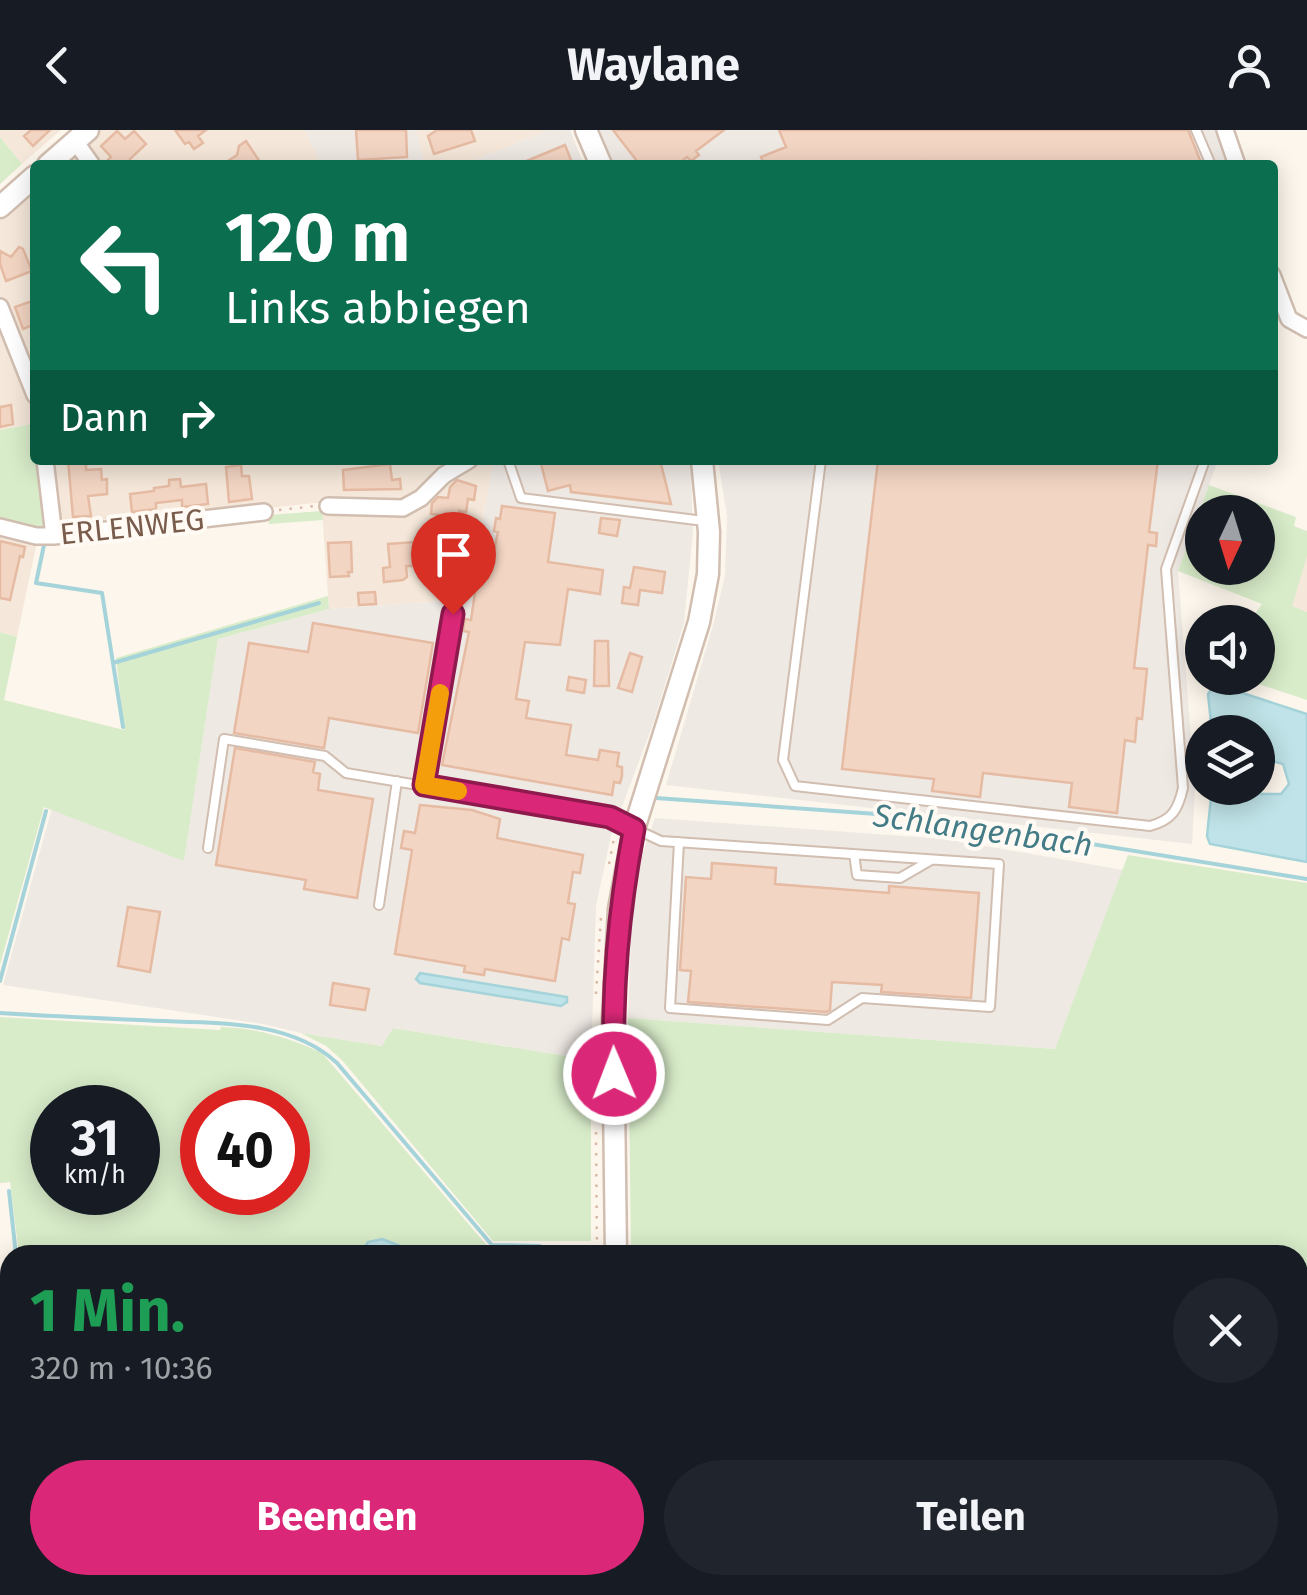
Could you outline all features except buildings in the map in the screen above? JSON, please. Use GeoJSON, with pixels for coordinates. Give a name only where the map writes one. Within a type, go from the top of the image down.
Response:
{"type":"FeatureCollection","features":[{"type":"Feature","properties":{"kind":"street"},"geometry":{"type":"LineString","coordinates":[[586,130],[599,160]]}},
{"type":"Feature","properties":{"kind":"street"},"geometry":{"type":"LineString","coordinates":[[1226,130],[1235,160]]}},
{"type":"Feature","properties":{"kind":"street"},"geometry":{"type":"LineString","coordinates":[[54,160],[82,136],[90,160]]}},
{"type":"Feature","properties":{"kind":"street"},"geometry":{"type":"LineString","coordinates":[[0,207],[30,180]]}},
{"type":"Feature","properties":{"kind":"street"},"geometry":{"type":"LineString","coordinates":[[0,307],[30,382]]}},
{"type":"Feature","properties":{"kind":"street"},"geometry":{"type":"LineString","coordinates":[[1281,321],[1307,328]]}},
{"type":"Feature","properties":{"kind":"street"},"geometry":{"type":"LineString","coordinates":[[46,465],[54,536]]}},
{"type":"Feature","properties":{"kind":"street"},"geometry":{"type":"LineString","coordinates":[[328,506],[404,508],[462,465]]}},
{"type":"Feature","properties":{"kind":"street"},"geometry":{"type":"LineString","coordinates":[[609,1245],[606,1153],[619,909],[634,829],[700,622],[708,574],[709,522],[703,465]]}},
{"type":"Feature","properties":{"kind":"street","name":"ERLENWEG"},"geometry":{"type":"LineString","coordinates":[[0,528],[54,536],[264,512]]}},
{"type":"Feature","properties":{"kind":"lane"},"geometry":{"type":"LineString","coordinates":[[1196,130],[1208,160]]}},
{"type":"Feature","properties":{"kind":"lane"},"geometry":{"type":"LineString","coordinates":[[510,465],[521,498],[709,522]]}},
{"type":"Feature","properties":{"kind":"lane"},"geometry":{"type":"LineString","coordinates":[[820,465],[783,760],[795,786],[1150,826],[1165,822],[1178,808],[1183,788],[1166,569],[1204,465]]}},
{"type":"Feature","properties":{"kind":"lane"},"geometry":{"type":"LineString","coordinates":[[424,785],[453,614]]}},
{"type":"Feature","properties":{"kind":"lane"},"geometry":{"type":"LineString","coordinates":[[208,848],[224,739],[324,756],[346,773],[610,817],[661,840],[999,864],[990,1007],[862,998],[828,1020],[670,1008],[679,842]]}},
{"type":"Feature","properties":{"kind":"lane"},"geometry":{"type":"LineString","coordinates":[[379,905],[397,781]]}},
{"type":"Feature","properties":{"kind":"lane"},"geometry":{"type":"LineString","coordinates":[[854,854],[857,874],[900,878],[931,860]]}},
{"type":"Feature","properties":{"kind":"path"},"geometry":{"type":"LineString","coordinates":[[264,512],[328,506]]}},
{"type":"Feature","properties":{"kind":"shaded area"},"geometry":{"type":"Polygon","coordinates":[[[0,130],[61,130],[22,164],[0,137],[0,130]]]}},
{"type":"Feature","properties":{"kind":"shaded area"},"geometry":{"type":"Polygon","coordinates":[[[102,130],[305,130],[319,160],[69,160],[102,130]]]}},
{"type":"Feature","properties":{"kind":"shaded area"},"geometry":{"type":"Polygon","coordinates":[[[305,130],[416,130],[424,160],[319,160],[305,130]]]}},
{"type":"Feature","properties":{"kind":"shaded area"},"geometry":{"type":"Polygon","coordinates":[[[416,130],[549,130],[474,160],[423,160],[416,130]]]}},
{"type":"Feature","properties":{"kind":"shaded area"},"geometry":{"type":"Polygon","coordinates":[[[549,130],[570,130],[582,160],[474,160],[549,130]]]}},
{"type":"Feature","properties":{"kind":"shaded area"},"geometry":{"type":"Polygon","coordinates":[[[598,130],[1220,130],[1229,160],[611,160],[598,130]]]}},
{"type":"Feature","properties":{"kind":"shaded area"},"geometry":{"type":"Polygon","coordinates":[[[30,193],[30,424],[0,430],[0,220],[30,193]]]}},
{"type":"Feature","properties":{"kind":"shaded area"},"geometry":{"type":"Polygon","coordinates":[[[38,465],[452,465],[403,504],[315,503],[45,532],[38,465]]]}},
{"type":"Feature","properties":{"kind":"shaded area"},"geometry":{"type":"Polygon","coordinates":[[[471,465],[493,465],[471,582],[443,601],[329,609],[322,511],[404,513],[471,465]]]}},
{"type":"Feature","properties":{"kind":"shaded area"},"geometry":{"type":"Polygon","coordinates":[[[493,465],[690,465],[693,532],[684,623],[654,721],[611,836],[596,906],[591,1060],[394,1028],[383,1046],[3,985],[52,808],[184,860],[218,639],[329,609],[443,601],[471,582],[493,465]]]}},
{"type":"Feature","properties":{"kind":"shaded area"},"geometry":{"type":"Polygon","coordinates":[[[719,465],[1216,465],[1205,495],[1185,495],[1185,552],[1178,571],[1189,715],[1185,715],[1185,805],[1194,805],[1192,844],[666,785],[725,575],[727,516],[719,465]]]}},
{"type":"Feature","properties":{"kind":"shaded area"},"geometry":{"type":"Polygon","coordinates":[[[0,533],[37,542],[17,637],[0,632],[0,533]]]}},
{"type":"Feature","properties":{"kind":"shaded area"},"geometry":{"type":"Polygon","coordinates":[[[1307,556],[1307,612],[1291,606],[1307,556]]]}},
{"type":"Feature","properties":{"kind":"shaded area"},"geometry":{"type":"Polygon","coordinates":[[[655,818],[945,839],[1123,870],[1055,1049],[628,1018],[632,911],[640,861],[655,818]]]}},
{"type":"Feature","properties":{"kind":"green space"},"geometry":{"type":"Polygon","coordinates":[[[0,137],[22,164],[0,184],[0,137]]]}},
{"type":"Feature","properties":{"kind":"green space"},"geometry":{"type":"Polygon","coordinates":[[[30,424],[30,465],[37,465],[45,532],[0,521],[0,430],[30,424]]]}},
{"type":"Feature","properties":{"kind":"green space"},"geometry":{"type":"Polygon","coordinates":[[[1209,485],[1236,495],[1205,495],[1209,485]]]}},
{"type":"Feature","properties":{"kind":"green space"},"geometry":{"type":"Polygon","coordinates":[[[1275,509],[1296,517],[1294,526],[1307,531],[1307,556],[1292,606],[1307,612],[1307,700],[1275,689],[1275,605],[1262,604],[1214,585],[1275,585],[1275,509]]]}},
{"type":"Feature","properties":{"kind":"green space"},"geometry":{"type":"Polygon","coordinates":[[[322,511],[323,520],[269,524],[268,515],[322,511]]]}},
{"type":"Feature","properties":{"kind":"green space"},"geometry":{"type":"Polygon","coordinates":[[[1185,552],[1185,574],[1178,571],[1185,552]]]}},
{"type":"Feature","properties":{"kind":"green space"},"geometry":{"type":"Polygon","coordinates":[[[328,596],[329,609],[218,639],[184,861],[44,807],[0,965],[0,632],[17,637],[4,700],[124,730],[116,658],[328,596]]]}},
{"type":"Feature","properties":{"kind":"green space"},"geometry":{"type":"Polygon","coordinates":[[[1128,855],[1307,883],[1307,1245],[631,1245],[628,1018],[1055,1049],[1128,855]]]}},
{"type":"Feature","properties":{"kind":"green space"},"geometry":{"type":"Polygon","coordinates":[[[0,1017],[247,1029],[285,1038],[322,1053],[486,1245],[18,1245],[10,1182],[0,1183],[0,1017]]]}},
{"type":"Feature","properties":{"kind":"green space"},"geometry":{"type":"Polygon","coordinates":[[[393,1028],[591,1060],[591,1241],[493,1241],[342,1060],[301,1033],[382,1046],[393,1028]]]}},
{"type":"Feature","properties":{"kind":"water"},"geometry":{"type":"Polygon","coordinates":[[[1208,695],[1249,695],[1307,714],[1307,862],[1210,844],[1207,836],[1210,805],[1275,805],[1275,794],[1281,794],[1289,784],[1283,764],[1275,762],[1275,715],[1210,715],[1208,695]]]}},
{"type":"Feature","properties":{"kind":"water"},"geometry":{"type":"Polygon","coordinates":[[[420,973],[567,997],[567,1002],[561,1006],[420,983],[416,979],[420,973]]]}},
{"type":"Feature","properties":{"kind":"water"},"geometry":{"type":"Polygon","coordinates":[[[382,1239],[398,1245],[366,1245],[382,1239]]]}},
{"type":"Feature","properties":{"kind":"waterway"},"geometry":{"type":"LineString","coordinates":[[51,542],[44,545],[36,583],[102,593],[123,727]]}},
{"type":"Feature","properties":{"kind":"waterway"},"geometry":{"type":"LineString","coordinates":[[113,663],[319,603]]}},
{"type":"Feature","properties":{"kind":"waterway","name":"Schlangenbach"},"geometry":{"type":"LineString","coordinates":[[656,798],[932,818],[1307,879]]}},
{"type":"Feature","properties":{"kind":"waterway"},"geometry":{"type":"LineString","coordinates":[[0,981],[46,811]]}},
{"type":"Feature","properties":{"kind":"waterway"},"geometry":{"type":"LineString","coordinates":[[0,1013],[243,1025],[294,1037],[337,1063],[492,1245]]}},
{"type":"Feature","properties":{"kind":"waterway"},"geometry":{"type":"LineString","coordinates":[[9,1191],[15,1245]]}},
{"type":"Feature","properties":{"kind":"slow traffic"},"geometry":{"type":"LineString","coordinates":[[440,693],[424,785],[458,791]]}},
{"type":"Feature","properties":{"kind":"route"},"geometry":{"type":"LineString","coordinates":[[453,614],[424,785],[610,817],[634,829],[619,909],[614,965],[614,1074]]}}]}
